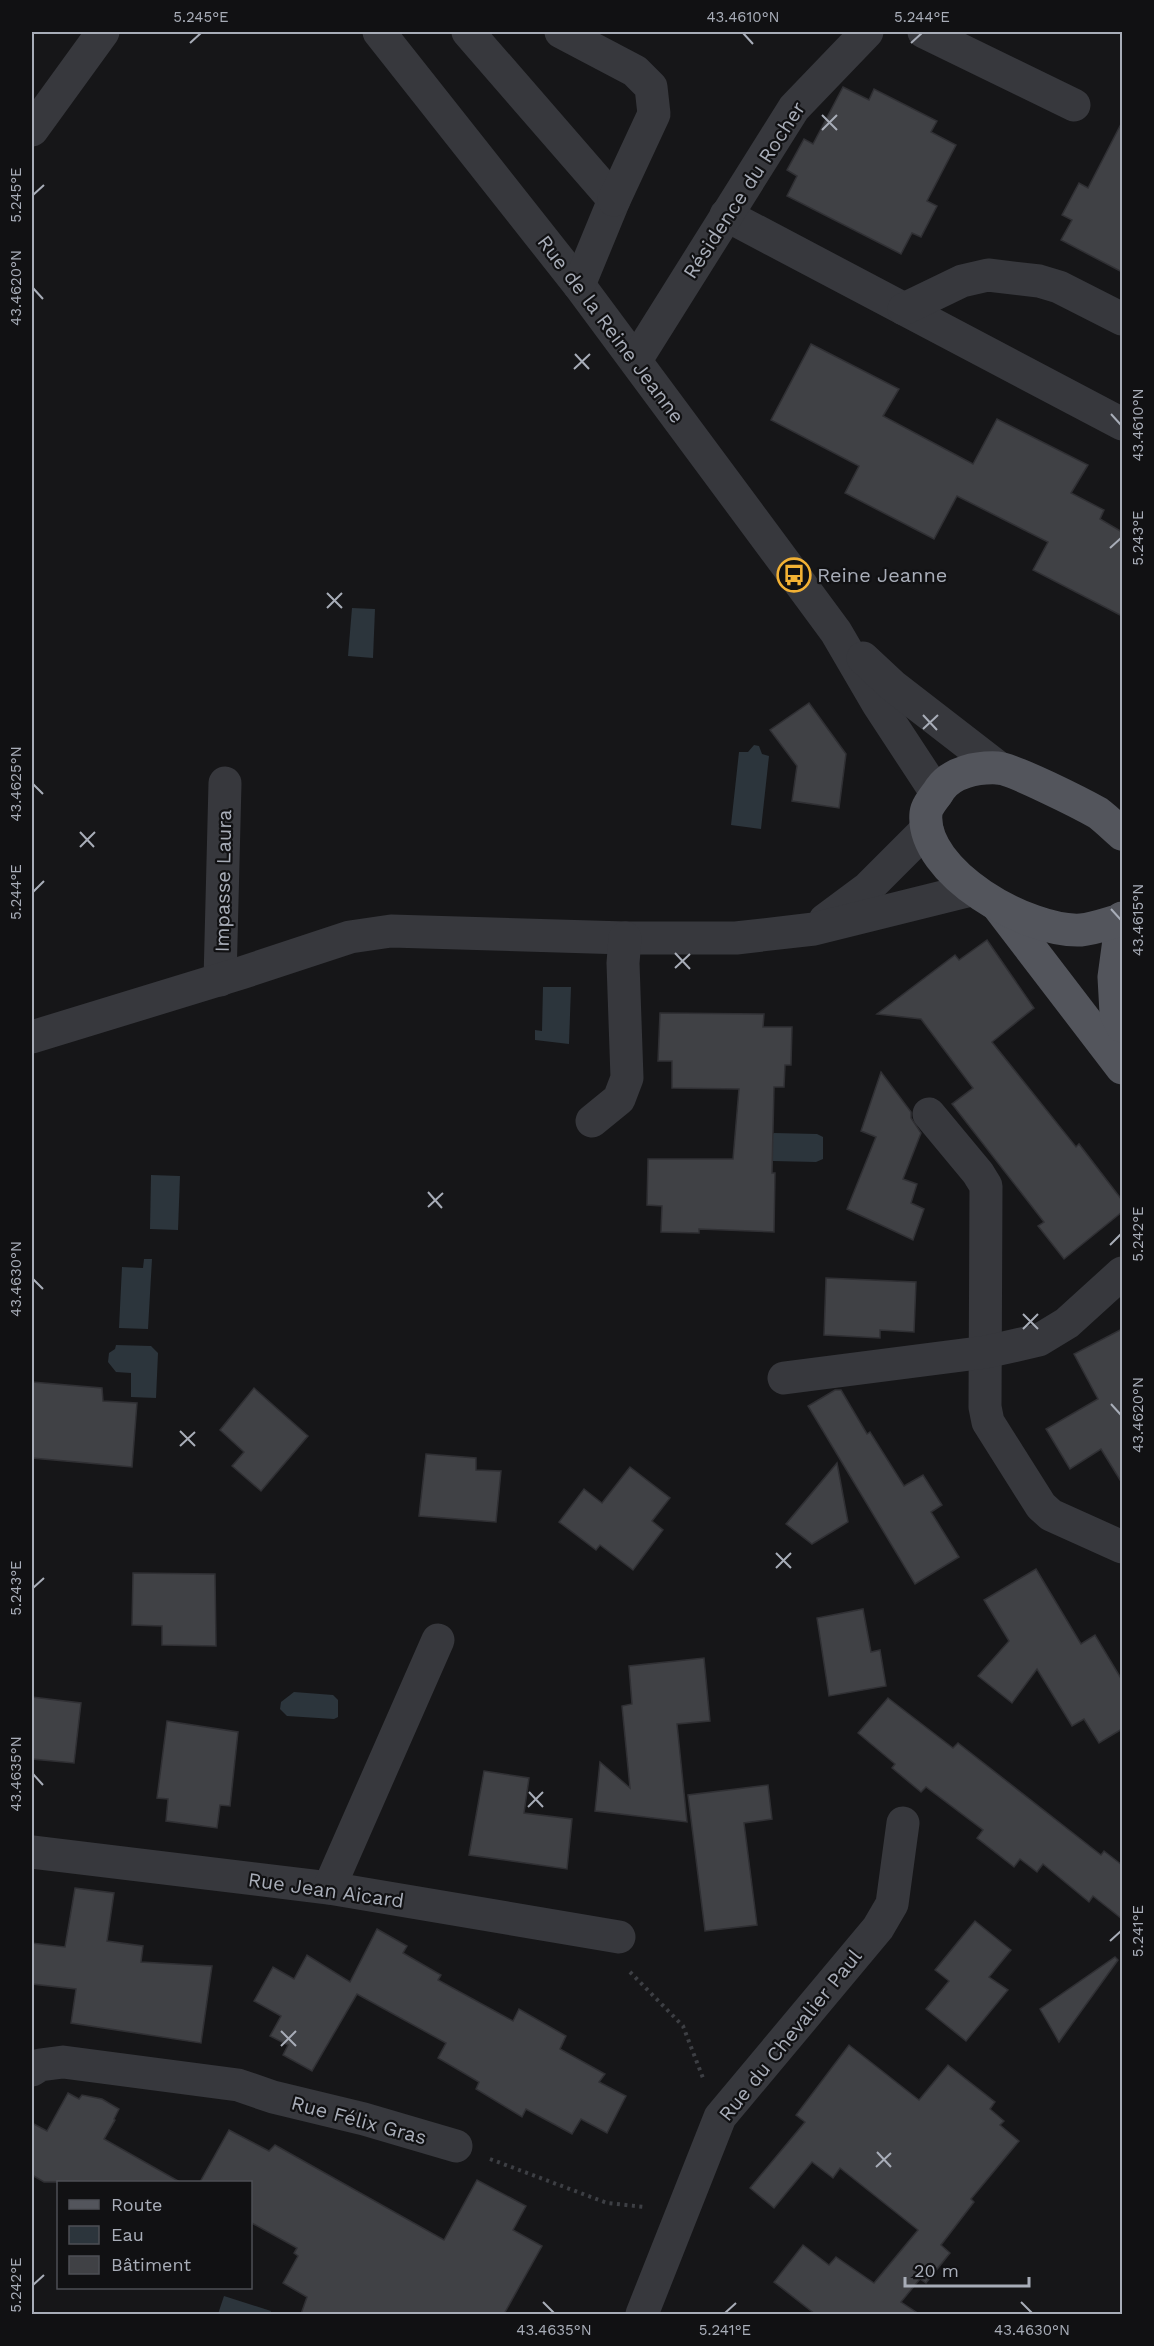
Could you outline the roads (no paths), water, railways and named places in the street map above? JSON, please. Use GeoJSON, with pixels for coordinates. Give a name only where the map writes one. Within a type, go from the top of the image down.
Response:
{"type":"FeatureCollection","features":[{"type":"Feature","properties":{"kind":"main road"},"geometry":{"type":"LineString","coordinates":[[1114,818],[1027,778],[999,768],[970,770],[946,781],[926,810],[927,829],[940,856],[985,898],[1122,1068]]}},
{"type":"Feature","properties":{"kind":"main road"},"geometry":{"type":"LineString","coordinates":[[985,898],[1044,924],[1081,930],[1122,919],[1114,978],[1116,1013],[1122,1026]]}},
{"type":"Feature","properties":{"kind":"street"},"geometry":{"type":"LineString","coordinates":[[32,130],[103,32]]}},
{"type":"Feature","properties":{"kind":"street","name":"Rue de la Reine Jeanne"},"geometry":{"type":"LineString","coordinates":[[379,32],[579,285],[836,632],[878,704],[937,794]]}},
{"type":"Feature","properties":{"kind":"street"},"geometry":{"type":"LineString","coordinates":[[468,32],[614,200]]}},
{"type":"Feature","properties":{"kind":"street"},"geometry":{"type":"LineString","coordinates":[[561,32],[635,71],[651,87],[654,114],[614,200],[579,285]]}},
{"type":"Feature","properties":{"kind":"street","name":"Résidence du Rocher"},"geometry":{"type":"LineString","coordinates":[[636,360],[795,108],[867,32]]}},
{"type":"Feature","properties":{"kind":"street"},"geometry":{"type":"LineString","coordinates":[[924,32],[1074,105]]}},
{"type":"Feature","properties":{"kind":"street"},"geometry":{"type":"LineString","coordinates":[[726,215],[1122,424]]}},
{"type":"Feature","properties":{"kind":"street"},"geometry":{"type":"LineString","coordinates":[[904,309],[962,281],[988,275],[1039,281],[1059,286],[1122,319]]}},
{"type":"Feature","properties":{"kind":"street","name":"Rue de la Reine Jeanne"},"geometry":{"type":"LineString","coordinates":[[836,632],[893,686],[999,768]]}},
{"type":"Feature","properties":{"kind":"street","name":"Impasse Laura"},"geometry":{"type":"LineString","coordinates":[[220,980],[225,783]]}},
{"type":"Feature","properties":{"kind":"street"},"geometry":{"type":"LineString","coordinates":[[814,929],[868,888],[927,829]]}},
{"type":"Feature","properties":{"kind":"street"},"geometry":{"type":"LineString","coordinates":[[32,1037],[220,980],[350,937],[391,931],[626,938],[736,938],[814,929],[985,898]]}},
{"type":"Feature","properties":{"kind":"street"},"geometry":{"type":"LineString","coordinates":[[592,1121],[619,1099],[627,1078],[623,963],[626,938]]}},
{"type":"Feature","properties":{"kind":"street"},"geometry":{"type":"LineString","coordinates":[[929,1114],[986,1186],[985,1407],[988,1422],[1041,1506],[1051,1515],[1122,1547]]}},
{"type":"Feature","properties":{"kind":"street"},"geometry":{"type":"LineString","coordinates":[[784,1378],[986,1352],[1040,1340],[1055,1332],[1122,1273]]}},
{"type":"Feature","properties":{"kind":"street"},"geometry":{"type":"LineString","coordinates":[[329,1888],[438,1640]]}},
{"type":"Feature","properties":{"kind":"street","name":"Rue du Chevalier Paul"},"geometry":{"type":"LineString","coordinates":[[642,2314],[720,2117],[878,1928],[892,1904],[903,1823]]}},
{"type":"Feature","properties":{"kind":"street","name":"Rue Jean Aicard"},"geometry":{"type":"LineString","coordinates":[[32,1852],[329,1888],[619,1937]]}},
{"type":"Feature","properties":{"kind":"street","name":"Rue Félix Gras"},"geometry":{"type":"LineString","coordinates":[[32,2070],[39,2065],[63,2062],[238,2085],[273,2097],[364,2119],[456,2146]]}},
{"type":"Feature","properties":{"kind":"water"},"geometry":{"type":"Polygon","coordinates":[[[352,608],[375,609],[373,658],[348,656],[352,608]]]}},
{"type":"Feature","properties":{"kind":"water"},"geometry":{"type":"Polygon","coordinates":[[[754,745],[759,746],[762,754],[769,756],[761,829],[731,825],[739,752],[748,752],[754,745]]]}},
{"type":"Feature","properties":{"kind":"water"},"geometry":{"type":"Polygon","coordinates":[[[543,987],[571,987],[569,1044],[535,1040],[535,1030],[542,1031],[543,987]]]}},
{"type":"Feature","properties":{"kind":"water"},"geometry":{"type":"Polygon","coordinates":[[[774,1133],[817,1134],[823,1137],[823,1159],[816,1162],[773,1161],[768,1155],[768,1139],[774,1133]]]}},
{"type":"Feature","properties":{"kind":"water"},"geometry":{"type":"Polygon","coordinates":[[[151,1175],[180,1176],[178,1230],[150,1229],[151,1175]]]}},
{"type":"Feature","properties":{"kind":"water"},"geometry":{"type":"Polygon","coordinates":[[[144,1259],[152,1259],[148,1329],[119,1328],[122,1267],[143,1268],[144,1259]]]}},
{"type":"Feature","properties":{"kind":"water"},"geometry":{"type":"Polygon","coordinates":[[[116,1345],[151,1346],[158,1353],[156,1398],[131,1397],[131,1373],[116,1372],[108,1362],[109,1353],[115,1349],[116,1345]]]}},
{"type":"Feature","properties":{"kind":"water"},"geometry":{"type":"Polygon","coordinates":[[[294,1692],[333,1695],[338,1700],[338,1717],[334,1719],[287,1716],[280,1709],[281,1702],[294,1692]]]}},
{"type":"Feature","properties":{"kind":"water"},"geometry":{"type":"Polygon","coordinates":[[[224,2296],[271,2311],[270,2314],[218,2314],[224,2296]]]}},
{"type":"Feature","properties":{"kind":"place","name":"Reine Jeanne"},"geometry":{"type":"Point","coordinates":[794,575]}}]}
